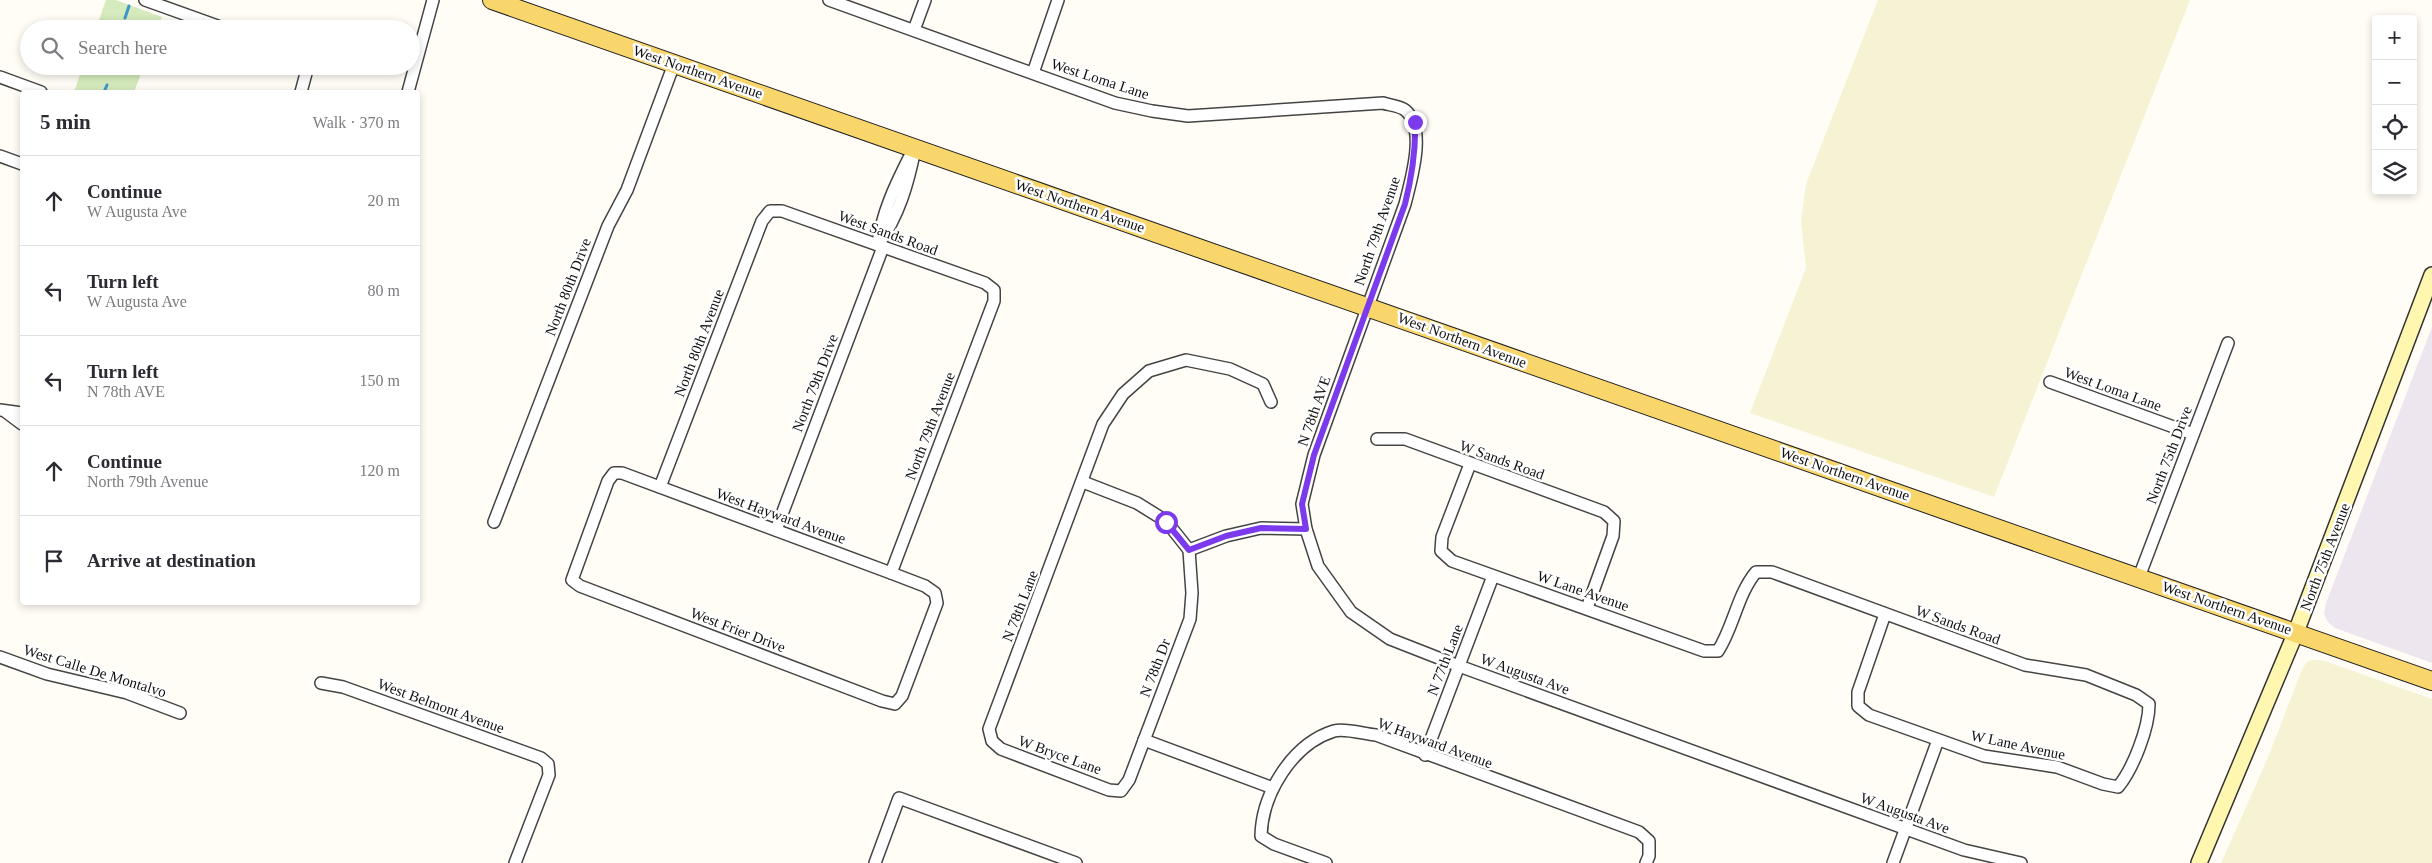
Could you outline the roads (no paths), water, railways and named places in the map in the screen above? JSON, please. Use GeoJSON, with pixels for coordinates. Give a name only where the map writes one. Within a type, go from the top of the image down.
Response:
{"type":"FeatureCollection","features":[{"type":"Feature","properties":{"kind":"main road","name":"West Northern Avenue"},"geometry":{"type":"LineString","coordinates":[[492,0],[2432,681]]}},
{"type":"Feature","properties":{"kind":"main road","name":"North 75th Avenue"},"geometry":{"type":"LineString","coordinates":[[2199,863],[2296,632],[2432,275]]}},
{"type":"Feature","properties":{"kind":"street"},"geometry":{"type":"LineString","coordinates":[[145,0],[201,20]]}},
{"type":"Feature","properties":{"kind":"street"},"geometry":{"type":"LineString","coordinates":[[420,48],[433,0]]}},
{"type":"Feature","properties":{"kind":"street","name":"West Loma Lane"},"geometry":{"type":"LineString","coordinates":[[829,0],[1115,102],[1152,111],[1188,116],[1383,103],[1404,108]]}},
{"type":"Feature","properties":{"kind":"street"},"geometry":{"type":"LineString","coordinates":[[914,30],[925,0]]}},
{"type":"Feature","properties":{"kind":"street"},"geometry":{"type":"LineString","coordinates":[[1033,73],[1058,0]]}},
{"type":"Feature","properties":{"kind":"street","name":"North 80th Drive"},"geometry":{"type":"LineString","coordinates":[[494,522],[608,226],[626,190],[674,64]]}},
{"type":"Feature","properties":{"kind":"street"},"geometry":{"type":"LineString","coordinates":[[302,90],[306,75]]}},
{"type":"Feature","properties":{"kind":"street"},"geometry":{"type":"LineString","coordinates":[[409,90],[413,75]]}},
{"type":"Feature","properties":{"kind":"street"},"geometry":{"type":"LineString","coordinates":[[0,77],[36,90]]}},
{"type":"Feature","properties":{"kind":"street","name":"North 79th Avenue"},"geometry":{"type":"LineString","coordinates":[[1367,306],[1405,204],[1413,170],[1416,142],[1415,122],[1404,108]]}},
{"type":"Feature","properties":{"kind":"street","name":"North 79th Drive"},"geometry":{"type":"LineString","coordinates":[[776,530],[880,246],[891,226],[890,213],[896,182],[915,149]]}},
{"type":"Feature","properties":{"kind":"street"},"geometry":{"type":"LineString","coordinates":[[0,156],[20,163]]}},
{"type":"Feature","properties":{"kind":"street","name":"West Sands Road"},"geometry":{"type":"LineString","coordinates":[[770,210],[782,211],[985,283],[994,290]]}},
{"type":"Feature","properties":{"kind":"street","name":"North 80th Avenue"},"geometry":{"type":"LineString","coordinates":[[660,487],[762,221],[770,210]]}},
{"type":"Feature","properties":{"kind":"street","name":"North 79th Avenue"},"geometry":{"type":"LineString","coordinates":[[891,573],[994,301],[994,290]]}},
{"type":"Feature","properties":{"kind":"street","name":"N 78th AVE"},"geometry":{"type":"LineString","coordinates":[[1306,529],[1302,504],[1314,455],[1367,306]]}},
{"type":"Feature","properties":{"kind":"street","name":"North 75th Drive"},"geometry":{"type":"LineString","coordinates":[[2139,577],[2228,343]]}},
{"type":"Feature","properties":{"kind":"street"},"geometry":{"type":"LineString","coordinates":[[1271,402],[1263,384],[1230,369],[1186,360],[1149,371],[1123,394],[1103,424],[1083,482],[1145,508],[1166,522],[1189,550],[1226,536],[1261,528],[1306,529]]}},
{"type":"Feature","properties":{"kind":"street","name":"West Loma Lane"},"geometry":{"type":"LineString","coordinates":[[2050,382],[2193,434]]}},
{"type":"Feature","properties":{"kind":"street"},"geometry":{"type":"LineString","coordinates":[[3,411],[20,413]]}},
{"type":"Feature","properties":{"kind":"street"},"geometry":{"type":"LineString","coordinates":[[3,411],[20,423]]}},
{"type":"Feature","properties":{"kind":"street","name":"W Sands Road"},"geometry":{"type":"LineString","coordinates":[[1377,439],[1404,440],[1604,512],[1614,521],[1613,536],[1587,608]]}},
{"type":"Feature","properties":{"kind":"street","name":"W Lane Avenue"},"geometry":{"type":"LineString","coordinates":[[1470,464],[1442,537],[1441,551],[1452,561],[1704,651],[1718,651]]}},
{"type":"Feature","properties":{"kind":"street","name":"West Hayward Avenue"},"geometry":{"type":"LineString","coordinates":[[572,580],[608,481],[614,473],[622,473],[925,586],[935,593],[937,603],[902,696],[895,704]]}},
{"type":"Feature","properties":{"kind":"street","name":"N 78th Lane"},"geometry":{"type":"LineString","coordinates":[[992,741],[990,729],[1083,482]]}},
{"type":"Feature","properties":{"kind":"street","name":"W Augusta Ave"},"geometry":{"type":"LineString","coordinates":[[1306,529],[1318,566],[1350,612],[1390,640],[1964,850],[2021,863]]}},
{"type":"Feature","properties":{"kind":"street","name":"N 78th Dr"},"geometry":{"type":"LineString","coordinates":[[1121,792],[1129,780],[1190,618],[1192,593],[1189,550]]}},
{"type":"Feature","properties":{"kind":"street","name":"W Sands Road"},"geometry":{"type":"LineString","coordinates":[[1718,651],[1726,640],[1746,584],[1756,572],[1772,572],[2025,665],[2086,675],[2136,695],[2149,704],[2149,717],[2128,776],[2118,787]]}},
{"type":"Feature","properties":{"kind":"street","name":"N 77th Lane"},"geometry":{"type":"LineString","coordinates":[[1425,754],[1493,576]]}},
{"type":"Feature","properties":{"kind":"street","name":"West Frier Drive"},"geometry":{"type":"LineString","coordinates":[[572,580],[580,586],[882,701],[895,704]]}},
{"type":"Feature","properties":{"kind":"street","name":"W Lane Avenue"},"geometry":{"type":"LineString","coordinates":[[1885,614],[1858,692],[1858,706],[1870,715],[1984,756],[2058,766],[2103,784],[2118,787]]}},
{"type":"Feature","properties":{"kind":"street","name":"West Calle De Montalvo"},"geometry":{"type":"LineString","coordinates":[[0,657],[47,674],[127,693],[180,713]]}},
{"type":"Feature","properties":{"kind":"street","name":"West Belmont Avenue"},"geometry":{"type":"LineString","coordinates":[[321,683],[344,687],[541,758],[548,764],[549,775],[514,863]]}},
{"type":"Feature","properties":{"kind":"street","name":"W Hayward Avenue"},"geometry":{"type":"LineString","coordinates":[[1326,863],[1274,844],[1261,836],[1261,823],[1273,788],[1293,758],[1314,740],[1336,730],[1376,735],[1639,832],[1649,841],[1649,856],[1646,863]]}},
{"type":"Feature","properties":{"kind":"street"},"geometry":{"type":"LineString","coordinates":[[1144,740],[1273,788]]}},
{"type":"Feature","properties":{"kind":"street"},"geometry":{"type":"LineString","coordinates":[[1892,863],[1938,740]]}},
{"type":"Feature","properties":{"kind":"street","name":"W Bryce Lane"},"geometry":{"type":"LineString","coordinates":[[992,741],[1000,749],[1109,790],[1121,792]]}},
{"type":"Feature","properties":{"kind":"street"},"geometry":{"type":"LineString","coordinates":[[875,863],[899,798],[1076,863]]}},
{"type":"Feature","properties":{"kind":"waterway"},"geometry":{"type":"LineString","coordinates":[[125,18],[129,6]]}},
{"type":"Feature","properties":{"kind":"waterway"},"geometry":{"type":"LineString","coordinates":[[105,90],[107,85]]}}]}
